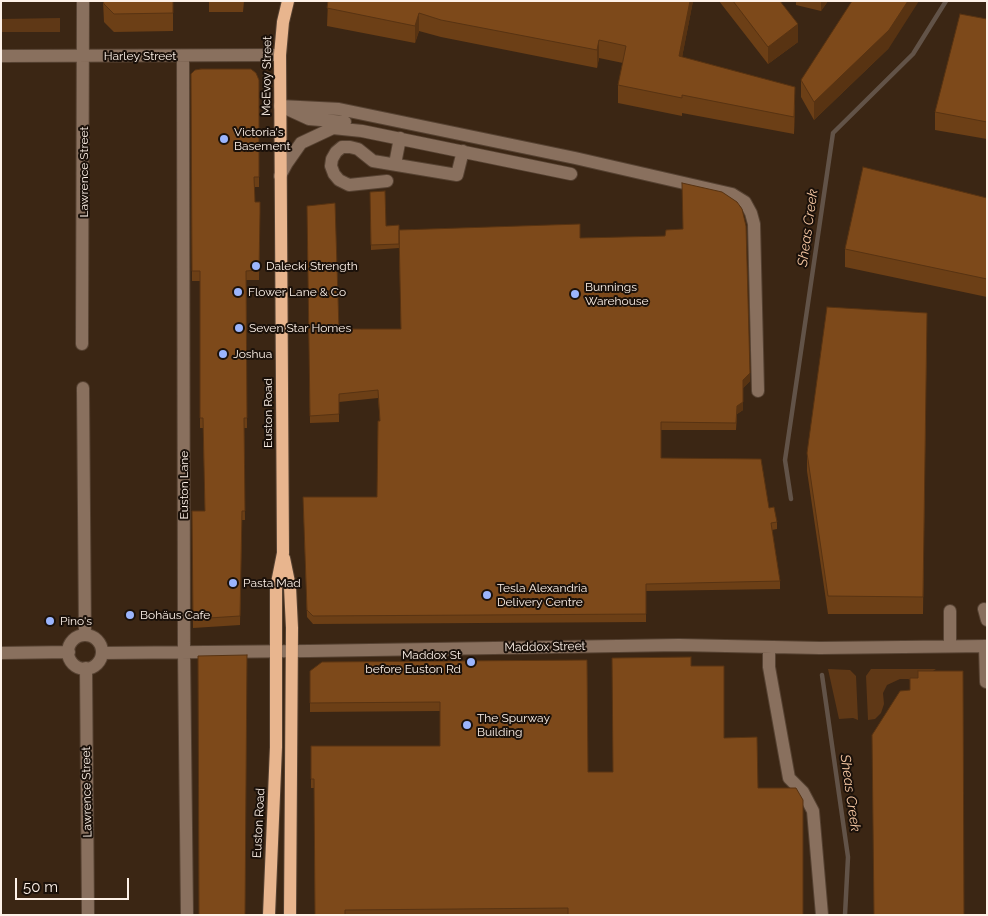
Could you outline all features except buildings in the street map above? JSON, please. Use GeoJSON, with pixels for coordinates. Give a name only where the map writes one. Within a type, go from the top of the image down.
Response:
{"type":"FeatureCollection","features":[{"type":"Feature","properties":{"kind":"main road","name":"McEvoy Street"},"geometry":{"type":"LineString","coordinates":[[280,152],[280,55],[283,22],[288,1]]}},
{"type":"Feature","properties":{"kind":"main road","name":"Euston Road"},"geometry":{"type":"LineString","coordinates":[[280,152],[283,554],[290,587],[292,651],[290,915]]}},
{"type":"Feature","properties":{"kind":"main road","name":"Euston Road"},"geometry":{"type":"LineString","coordinates":[[269,915],[276,747],[276,588],[283,554]]}},
{"type":"Feature","properties":{"kind":"street","name":"Lawrence Street"},"geometry":{"type":"LineString","coordinates":[[82,344],[83,1]]}},
{"type":"Feature","properties":{"kind":"street","name":"Harley Street"},"geometry":{"type":"LineString","coordinates":[[1,56],[280,55]]}},
{"type":"Feature","properties":{"kind":"street","name":"Euston Lane"},"geometry":{"type":"LineString","coordinates":[[183,56],[184,652],[187,915]]}},
{"type":"Feature","properties":{"kind":"street"},"geometry":{"type":"LineString","coordinates":[[280,106],[339,109],[732,194],[745,202],[754,224],[758,391]]}},
{"type":"Feature","properties":{"kind":"street"},"geometry":{"type":"LineString","coordinates":[[280,106],[309,119],[358,123],[378,134]]}},
{"type":"Feature","properties":{"kind":"street"},"geometry":{"type":"LineString","coordinates":[[280,176],[301,143],[333,128],[378,134],[571,171],[465,144],[436,129]]}},
{"type":"Feature","properties":{"kind":"street"},"geometry":{"type":"LineString","coordinates":[[395,164],[400,138]]}},
{"type":"Feature","properties":{"kind":"street"},"geometry":{"type":"LineString","coordinates":[[387,182],[349,184],[339,180],[331,166],[332,159],[336,152],[342,148],[350,147],[358,149],[373,161],[458,175],[463,151]]}},
{"type":"Feature","properties":{"kind":"street"},"geometry":{"type":"LineString","coordinates":[[83,388],[85,635]]}},
{"type":"Feature","properties":{"kind":"street"},"geometry":{"type":"LineString","coordinates":[[950,611],[950,646]]}},
{"type":"Feature","properties":{"kind":"street"},"geometry":{"type":"LineString","coordinates":[[85,635],[98,640],[102,653],[95,666],[86,668],[76,666],[72,662],[69,652],[69,647],[75,639],[85,635]]}},
{"type":"Feature","properties":{"kind":"street","name":"Maddox Street"},"geometry":{"type":"LineString","coordinates":[[102,653],[679,645],[820,648],[986,646]]}},
{"type":"Feature","properties":{"kind":"street"},"geometry":{"type":"LineString","coordinates":[[770,646],[770,667],[789,778],[803,792],[813,811],[822,915]]}},
{"type":"Feature","properties":{"kind":"street"},"geometry":{"type":"LineString","coordinates":[[986,646],[986,682]]}},
{"type":"Feature","properties":{"kind":"street"},"geometry":{"type":"LineString","coordinates":[[1,653],[69,652]]}},
{"type":"Feature","properties":{"kind":"street","name":"Lawrence Street"},"geometry":{"type":"LineString","coordinates":[[86,668],[88,915]]}},
{"type":"Feature","properties":{"kind":"shaded area"},"geometry":{"type":"Polygon","coordinates":[[[60,18],[60,32],[1,32],[1,19],[60,18]]]}},
{"type":"Feature","properties":{"kind":"shaded area"},"geometry":{"type":"Polygon","coordinates":[[[828,669],[850,670],[856,676],[858,720],[853,718],[839,719],[828,669]]]}},
{"type":"Feature","properties":{"kind":"shaded area"},"geometry":{"type":"Polygon","coordinates":[[[871,669],[936,669],[916,682],[900,679],[887,685],[883,693],[884,704],[881,713],[875,719],[868,720],[866,676],[871,669]]]}},
{"type":"Feature","properties":{"kind":"waterway","name":"Sheas Creek"},"geometry":{"type":"LineString","coordinates":[[791,499],[785,460],[833,133],[913,54],[946,1]]}},
{"type":"Feature","properties":{"kind":"waterway","name":"Sheas Creek"},"geometry":{"type":"LineString","coordinates":[[822,675],[848,857],[845,915]]}},
{"type":"Feature","properties":{"kind":"place","name":"Victoria's Basement"},"geometry":{"type":"Point","coordinates":[224,139]}},
{"type":"Feature","properties":{"kind":"place","name":"Dalecki Strength"},"geometry":{"type":"Point","coordinates":[256,266]}},
{"type":"Feature","properties":{"kind":"place","name":"Flower Lane & Co"},"geometry":{"type":"Point","coordinates":[238,292]}},
{"type":"Feature","properties":{"kind":"place","name":"Bunnings Warehouse"},"geometry":{"type":"Point","coordinates":[575,294]}},
{"type":"Feature","properties":{"kind":"place","name":"Seven Star Homes"},"geometry":{"type":"Point","coordinates":[239,328]}},
{"type":"Feature","properties":{"kind":"place","name":"Joshua"},"geometry":{"type":"Point","coordinates":[223,354]}},
{"type":"Feature","properties":{"kind":"place","name":"Pasta Mad"},"geometry":{"type":"Point","coordinates":[233,583]}},
{"type":"Feature","properties":{"kind":"place","name":"Tesla Alexandria Delivery Centre"},"geometry":{"type":"Point","coordinates":[487,595]}},
{"type":"Feature","properties":{"kind":"place","name":"Bohäus Cafe"},"geometry":{"type":"Point","coordinates":[130,615]}},
{"type":"Feature","properties":{"kind":"place","name":"Pino's"},"geometry":{"type":"Point","coordinates":[50,621]}},
{"type":"Feature","properties":{"kind":"place","name":"Maddox St before Euston Rd"},"geometry":{"type":"Point","coordinates":[471,662]}},
{"type":"Feature","properties":{"kind":"place","name":"The Spurway Building"},"geometry":{"type":"Point","coordinates":[467,725]}}]}
